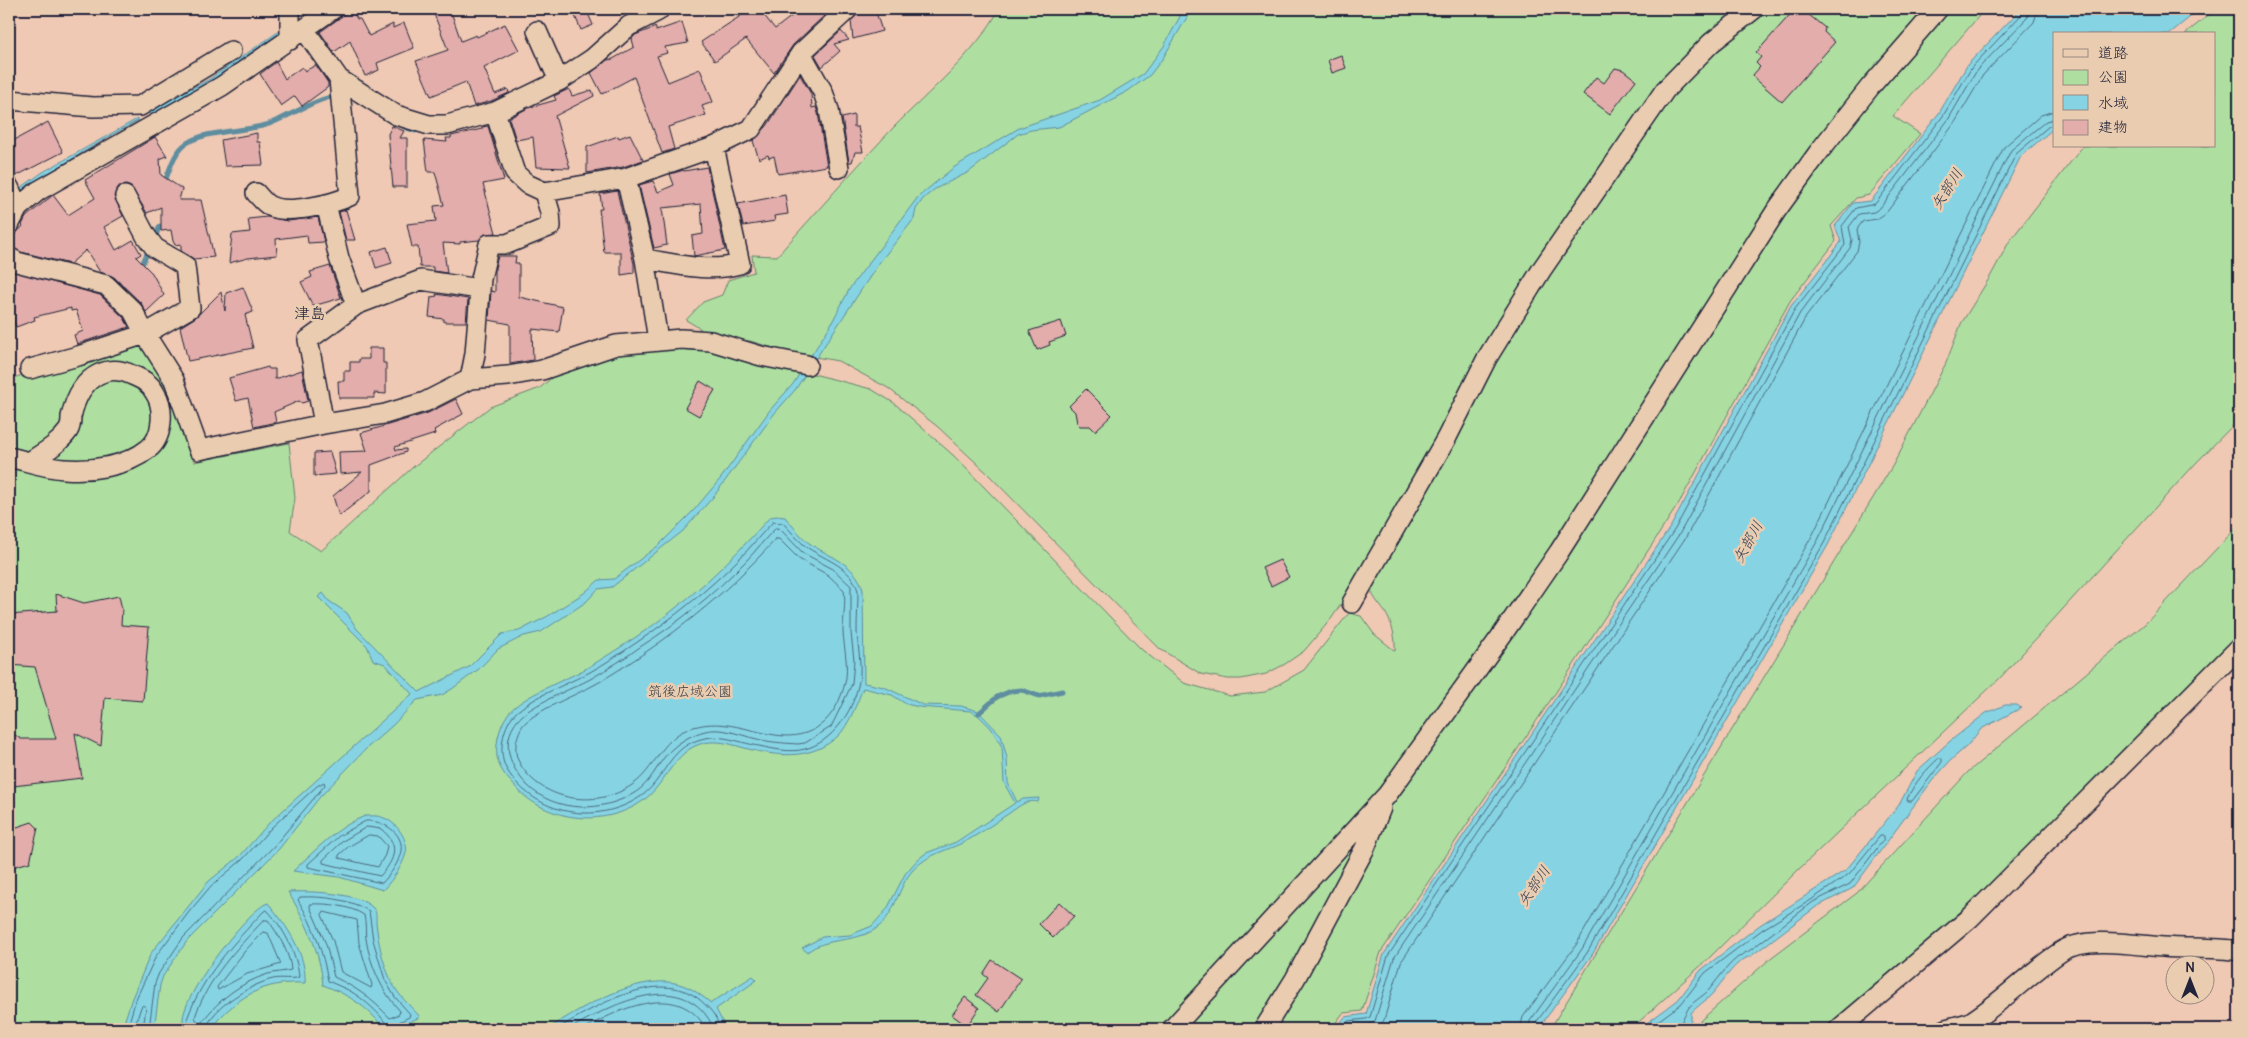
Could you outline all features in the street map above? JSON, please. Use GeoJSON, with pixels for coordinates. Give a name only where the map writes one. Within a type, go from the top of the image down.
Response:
{"type":"FeatureCollection","features":[{"type":"Feature","properties":{"kind":"street"},"geometry":{"type":"LineString","coordinates":[[290,9],[298,35],[339,79],[396,115],[429,125],[447,125],[495,112],[559,81],[592,60],[629,26],[658,11],[658,9]]}},
{"type":"Feature","properties":{"kind":"street"},"geometry":{"type":"LineString","coordinates":[[9,225],[18,208],[38,191],[222,86],[334,9]]}},
{"type":"Feature","properties":{"kind":"street"},"geometry":{"type":"LineString","coordinates":[[495,112],[516,173],[527,184],[544,192],[626,178],[714,147],[751,129],[801,53],[846,9]]}},
{"type":"Feature","properties":{"kind":"street"},"geometry":{"type":"LineString","coordinates":[[1352,603],[1446,439],[1488,358],[1542,269],[1665,90],[1711,43],[1754,9]]}},
{"type":"Feature","properties":{"kind":"street"},"geometry":{"type":"LineString","coordinates":[[1172,1029],[1386,795],[1504,632],[1558,552],[1776,211],[1870,87],[1938,9]]}},
{"type":"Feature","properties":{"kind":"street"},"geometry":{"type":"LineString","coordinates":[[537,32],[559,81]]}},
{"type":"Feature","properties":{"kind":"street"},"geometry":{"type":"LineString","coordinates":[[9,100],[92,108],[140,106],[231,51]]}},
{"type":"Feature","properties":{"kind":"street"},"geometry":{"type":"LineString","coordinates":[[801,53],[823,92],[829,110],[839,168]]}},
{"type":"Feature","properties":{"kind":"street"},"geometry":{"type":"LineString","coordinates":[[256,192],[267,205],[274,208],[305,208],[326,204],[350,196],[339,79]]}},
{"type":"Feature","properties":{"kind":"street"},"geometry":{"type":"LineString","coordinates":[[140,106],[150,126]]}},
{"type":"Feature","properties":{"kind":"street"},"geometry":{"type":"LineString","coordinates":[[645,259],[689,266],[723,268],[740,264],[714,147]]}},
{"type":"Feature","properties":{"kind":"street"},"geometry":{"type":"LineString","coordinates":[[626,178],[645,259],[658,340]]}},
{"type":"Feature","properties":{"kind":"street"},"geometry":{"type":"LineString","coordinates":[[9,187],[18,208]]}},
{"type":"Feature","properties":{"kind":"street"},"geometry":{"type":"LineString","coordinates":[[470,379],[475,354],[479,289],[489,244],[507,244],[551,226],[550,212],[544,192]]}},
{"type":"Feature","properties":{"kind":"street"},"geometry":{"type":"LineString","coordinates":[[30,369],[78,356],[145,334],[190,308],[185,266],[156,248],[146,236],[125,196]]}},
{"type":"Feature","properties":{"kind":"street"},"geometry":{"type":"LineString","coordinates":[[326,204],[339,258],[356,305]]}},
{"type":"Feature","properties":{"kind":"street"},"geometry":{"type":"LineString","coordinates":[[9,257],[17,262],[106,286],[133,311],[174,380],[199,450],[324,424],[385,414],[425,402],[470,379],[508,376],[542,370],[616,345],[681,339],[711,341],[761,356],[808,365]]}},
{"type":"Feature","properties":{"kind":"street"},"geometry":{"type":"LineString","coordinates":[[324,424],[308,340],[356,305],[421,280],[479,289]]}},
{"type":"Feature","properties":{"kind":"street"},"geometry":{"type":"LineString","coordinates":[[9,457],[29,462],[64,469],[108,467],[131,459],[149,449],[160,432],[161,410],[156,393],[144,380],[122,370],[100,374],[85,383],[74,404],[69,430],[55,445],[29,462]]}},
{"type":"Feature","properties":{"kind":"street"},"geometry":{"type":"LineString","coordinates":[[1839,1029],[1970,918],[2239,648]]}},
{"type":"Feature","properties":{"kind":"street"},"geometry":{"type":"LineString","coordinates":[[1264,1029],[1295,979],[1365,848],[1386,795]]}},
{"type":"Feature","properties":{"kind":"street"},"geometry":{"type":"LineString","coordinates":[[1946,1029],[1969,1026],[2064,950],[2082,944],[2144,944],[2162,947],[2221,948],[2239,951]]}},
{"type":"Feature","properties":{"kind":"green space","name":"筑後広域公園"},"geometry":{"type":"Polygon","coordinates":[[[999,9],[1985,9],[1893,116],[1920,134],[1869,195],[1856,198],[1831,226],[1836,241],[1790,301],[1679,503],[1556,692],[1381,952],[1362,1011],[1343,1013],[1331,1029],[9,1029],[9,379],[139,342],[159,370],[194,462],[289,443],[295,498],[290,531],[321,551],[413,467],[490,407],[540,388],[557,373],[612,352],[683,340],[871,389],[894,403],[954,456],[1141,649],[1184,683],[1230,696],[1265,692],[1304,670],[1349,613],[1361,616],[1374,634],[1395,651],[1392,626],[1385,612],[1369,585],[1358,579],[1331,619],[1304,651],[1285,664],[1266,674],[1241,679],[1228,679],[1201,674],[1160,649],[985,471],[938,427],[888,388],[838,361],[787,352],[750,341],[685,335],[701,329],[686,320],[703,302],[722,295],[728,280],[754,272],[752,255],[777,256],[893,128],[965,56],[990,25],[999,9]]]}},
{"type":"Feature","properties":{"kind":"green space"},"geometry":{"type":"Polygon","coordinates":[[[2216,9],[2239,9],[2239,419],[2195,464],[2000,678],[1798,870],[1707,960],[1631,1029],[1550,1029],[1893,465],[1946,363],[1961,324],[2009,242],[2081,148],[2216,148],[2216,32],[2187,32],[2216,9]]]}},
{"type":"Feature","properties":{"kind":"green space"},"geometry":{"type":"Polygon","coordinates":[[[2239,525],[2239,644],[2097,788],[1831,1029],[1691,1029],[1772,957],[1857,893],[1968,772],[2146,623],[2239,525]]]}},
{"type":"Feature","properties":{"kind":"water"},"geometry":{"type":"Polygon","coordinates":[[[1184,9],[1192,9],[1163,58],[1150,75],[1128,91],[1059,127],[1031,130],[1018,134],[969,172],[935,189],[923,199],[916,209],[914,219],[879,263],[795,390],[774,414],[714,496],[683,531],[612,587],[598,589],[586,602],[541,632],[524,636],[498,649],[479,669],[452,689],[442,695],[417,700],[319,798],[279,849],[187,941],[163,976],[154,1029],[122,1029],[132,998],[151,953],[208,882],[240,856],[269,823],[412,694],[385,664],[373,660],[367,646],[318,597],[323,593],[329,601],[347,613],[357,629],[419,692],[469,667],[502,634],[519,631],[548,616],[584,593],[599,580],[614,579],[659,545],[694,510],[721,478],[770,410],[793,384],[830,326],[850,288],[918,197],[953,168],[1019,128],[1100,100],[1143,74],[1164,46],[1184,9]]]}},
{"type":"Feature","properties":{"kind":"water","name":"矢部川"},"geometry":{"type":"Polygon","coordinates":[[[2021,9],[2200,9],[2171,32],[2053,32],[2053,129],[2021,156],[1828,545],[1592,955],[1538,1029],[1335,1029],[1345,1017],[1366,1014],[1384,954],[1671,526],[1791,306],[1841,242],[1835,226],[1853,203],[1871,201],[1939,113],[1968,64],[2021,9]]]}},
{"type":"Feature","properties":{"kind":"water"},"geometry":{"type":"Polygon","coordinates":[[[278,32],[280,33],[276,37],[216,79],[151,115],[148,110],[208,80],[278,32]]]}},
{"type":"Feature","properties":{"kind":"water"},"geometry":{"type":"Polygon","coordinates":[[[137,119],[139,120],[21,191],[19,189],[43,172],[137,119]]]}},
{"type":"Feature","properties":{"kind":"water"},"geometry":{"type":"Polygon","coordinates":[[[770,517],[785,517],[809,543],[848,567],[859,581],[863,590],[864,683],[884,687],[923,705],[961,706],[978,711],[1001,735],[1007,758],[1008,783],[1017,802],[1023,799],[1039,798],[1038,802],[1031,801],[1017,807],[970,839],[919,864],[903,885],[887,918],[874,930],[857,937],[823,944],[807,952],[802,948],[822,937],[850,935],[872,926],[887,909],[905,874],[917,860],[926,853],[956,842],[1015,803],[1004,783],[1002,747],[991,728],[979,716],[971,711],[919,707],[906,704],[892,695],[863,688],[842,732],[818,749],[786,755],[717,742],[702,743],[687,751],[644,800],[628,809],[592,818],[556,813],[540,806],[525,796],[508,778],[498,762],[497,756],[500,731],[505,719],[514,707],[533,695],[587,668],[652,626],[706,582],[739,551],[770,517]]]}},
{"type":"Feature","properties":{"kind":"water"},"geometry":{"type":"Polygon","coordinates":[[[2005,705],[2017,705],[2021,708],[1981,729],[1967,746],[1951,760],[1932,781],[1853,888],[1816,907],[1751,956],[1739,962],[1710,997],[1691,1013],[1691,1020],[1684,1028],[1639,1029],[1678,1000],[1701,970],[1760,925],[1846,870],[1899,805],[1917,771],[1949,742],[1986,713],[2005,705]]]}},
{"type":"Feature","properties":{"kind":"water"},"geometry":{"type":"Polygon","coordinates":[[[365,816],[379,816],[389,820],[401,832],[406,843],[406,853],[402,863],[394,877],[383,890],[339,877],[293,871],[335,833],[365,816]]]}},
{"type":"Feature","properties":{"kind":"water"},"geometry":{"type":"Polygon","coordinates":[[[288,892],[320,892],[345,896],[366,903],[373,908],[376,913],[381,950],[390,978],[399,994],[420,1017],[394,1029],[384,1029],[372,1014],[357,1002],[323,985],[319,960],[311,937],[301,914],[288,892]]]}},
{"type":"Feature","properties":{"kind":"water"},"geometry":{"type":"Polygon","coordinates":[[[268,903],[282,920],[294,940],[303,962],[305,983],[276,985],[252,993],[230,1008],[210,1029],[192,1029],[184,1025],[184,1014],[190,998],[215,958],[245,921],[268,903]]]}},
{"type":"Feature","properties":{"kind":"water"},"geometry":{"type":"Polygon","coordinates":[[[753,976],[757,980],[716,1009],[726,1029],[548,1029],[595,1001],[633,986],[651,982],[669,982],[689,988],[711,1003],[753,976]]]}},
{"type":"Feature","properties":{"kind":"building"},"geometry":{"type":"Polygon","coordinates":[[[352,9],[369,36],[393,24],[393,28],[404,23],[414,48],[377,63],[379,70],[365,76],[350,41],[334,52],[320,32],[352,9]]]}},
{"type":"Feature","properties":{"kind":"building"},"geometry":{"type":"Polygon","coordinates":[[[432,9],[450,9],[461,41],[476,35],[477,37],[505,24],[519,50],[484,68],[495,94],[508,89],[509,93],[474,106],[466,82],[431,96],[416,61],[448,50],[432,9]]]}},
{"type":"Feature","properties":{"kind":"building"},"geometry":{"type":"Polygon","coordinates":[[[572,9],[586,9],[593,25],[581,30],[572,9]]]}},
{"type":"Feature","properties":{"kind":"building"},"geometry":{"type":"Polygon","coordinates":[[[751,9],[759,9],[775,29],[801,9],[821,9],[826,14],[793,45],[774,73],[746,39],[715,61],[701,42],[751,9]]]}},
{"type":"Feature","properties":{"kind":"building"},"geometry":{"type":"Polygon","coordinates":[[[875,9],[882,31],[853,39],[851,21],[859,13],[875,9]]]}},
{"type":"Feature","properties":{"kind":"building"},"geometry":{"type":"Polygon","coordinates":[[[1795,9],[1802,9],[1825,28],[1824,32],[1835,42],[1782,102],[1752,76],[1760,67],[1756,63],[1761,57],[1756,53],[1795,9]]]}},
{"type":"Feature","properties":{"kind":"building"},"geometry":{"type":"Polygon","coordinates":[[[682,22],[688,43],[665,47],[667,53],[657,56],[668,82],[700,69],[713,102],[702,106],[706,115],[668,127],[674,149],[662,153],[634,77],[602,94],[591,73],[607,60],[613,59],[634,47],[632,39],[635,35],[656,27],[656,31],[682,22]]]}},
{"type":"Feature","properties":{"kind":"building"},"geometry":{"type":"Polygon","coordinates":[[[841,31],[849,40],[834,44],[840,51],[822,67],[815,55],[841,31]]]}},
{"type":"Feature","properties":{"kind":"building"},"geometry":{"type":"Polygon","coordinates":[[[1341,55],[1346,68],[1332,73],[1328,60],[1341,55]]]}},
{"type":"Feature","properties":{"kind":"building"},"geometry":{"type":"Polygon","coordinates":[[[276,62],[285,79],[302,67],[305,71],[316,65],[328,83],[328,87],[302,106],[295,96],[281,106],[260,74],[276,62]]]}},
{"type":"Feature","properties":{"kind":"building"},"geometry":{"type":"Polygon","coordinates":[[[1615,68],[1623,70],[1636,80],[1610,114],[1583,94],[1596,77],[1604,83],[1615,68]]]}},
{"type":"Feature","properties":{"kind":"building"},"geometry":{"type":"Polygon","coordinates":[[[800,75],[811,94],[812,108],[816,107],[818,113],[827,166],[778,174],[774,156],[769,158],[768,155],[759,159],[753,141],[767,126],[800,75]]]}},
{"type":"Feature","properties":{"kind":"building"},"geometry":{"type":"Polygon","coordinates":[[[569,89],[572,96],[592,90],[594,96],[555,116],[570,168],[536,167],[533,137],[516,140],[509,118],[528,108],[556,100],[554,96],[569,89]]]}},
{"type":"Feature","properties":{"kind":"building"},"geometry":{"type":"Polygon","coordinates":[[[854,115],[854,127],[858,127],[863,152],[855,152],[852,162],[849,162],[842,118],[854,115]]]}},
{"type":"Feature","properties":{"kind":"building"},"geometry":{"type":"Polygon","coordinates":[[[48,122],[63,152],[16,176],[9,161],[9,143],[48,122]]]}},
{"type":"Feature","properties":{"kind":"building"},"geometry":{"type":"Polygon","coordinates":[[[392,126],[404,131],[400,138],[407,138],[407,187],[393,187],[388,134],[392,126]]]}},
{"type":"Feature","properties":{"kind":"building"},"geometry":{"type":"Polygon","coordinates":[[[488,126],[504,180],[483,184],[496,233],[485,234],[479,240],[460,242],[460,244],[443,243],[447,273],[433,271],[433,267],[420,267],[418,247],[412,247],[407,224],[436,221],[434,206],[444,205],[435,172],[428,172],[424,140],[447,142],[446,138],[451,138],[451,136],[488,126]]]}},
{"type":"Feature","properties":{"kind":"building"},"geometry":{"type":"Polygon","coordinates":[[[257,133],[257,142],[260,142],[263,165],[225,166],[221,140],[257,133]]]}},
{"type":"Feature","properties":{"kind":"building"},"geometry":{"type":"Polygon","coordinates":[[[630,134],[643,160],[623,167],[587,173],[587,147],[618,136],[619,138],[630,134]]]}},
{"type":"Feature","properties":{"kind":"building"},"geometry":{"type":"Polygon","coordinates":[[[155,137],[167,156],[160,159],[161,175],[182,189],[179,200],[201,200],[214,257],[194,259],[181,251],[181,244],[175,245],[171,230],[161,231],[161,207],[147,213],[131,187],[126,185],[119,186],[114,196],[123,216],[104,227],[116,250],[133,240],[141,254],[136,257],[152,273],[164,295],[146,312],[141,303],[114,277],[100,272],[86,250],[70,264],[21,252],[9,246],[9,241],[23,226],[26,217],[53,195],[68,215],[95,198],[85,180],[155,137]]]}},
{"type":"Feature","properties":{"kind":"building"},"geometry":{"type":"Polygon","coordinates":[[[707,167],[725,250],[694,256],[692,236],[703,234],[701,204],[662,208],[667,245],[654,248],[639,185],[653,181],[658,192],[674,185],[670,174],[707,167]]]}},
{"type":"Feature","properties":{"kind":"building"},"geometry":{"type":"Polygon","coordinates":[[[617,191],[634,264],[634,273],[621,275],[621,252],[604,252],[599,209],[602,209],[600,194],[617,191]]]}},
{"type":"Feature","properties":{"kind":"building"},"geometry":{"type":"Polygon","coordinates":[[[785,195],[788,214],[774,216],[775,221],[743,226],[738,204],[785,195]]]}},
{"type":"Feature","properties":{"kind":"building"},"geometry":{"type":"Polygon","coordinates":[[[346,210],[355,240],[346,240],[339,212],[346,210]]]}},
{"type":"Feature","properties":{"kind":"building"},"geometry":{"type":"Polygon","coordinates":[[[267,217],[288,221],[318,217],[324,242],[308,243],[307,235],[276,239],[277,255],[248,258],[229,263],[232,234],[250,232],[248,219],[267,217]]]}},
{"type":"Feature","properties":{"kind":"building"},"geometry":{"type":"Polygon","coordinates":[[[387,247],[392,263],[376,268],[371,252],[387,247]]]}},
{"type":"Feature","properties":{"kind":"building"},"geometry":{"type":"Polygon","coordinates":[[[498,256],[516,256],[515,263],[519,263],[519,297],[563,307],[559,332],[532,329],[533,360],[510,364],[510,324],[489,320],[491,291],[495,292],[495,268],[498,256]]]}},
{"type":"Feature","properties":{"kind":"building"},"geometry":{"type":"Polygon","coordinates":[[[330,266],[341,298],[313,306],[301,282],[312,277],[310,272],[330,266]]]}},
{"type":"Feature","properties":{"kind":"building"},"geometry":{"type":"Polygon","coordinates":[[[9,270],[100,295],[124,318],[129,327],[77,344],[74,335],[83,331],[76,310],[71,311],[71,308],[34,317],[35,320],[16,327],[9,305],[9,270]]]}},
{"type":"Feature","properties":{"kind":"building"},"geometry":{"type":"Polygon","coordinates":[[[243,287],[253,312],[245,315],[253,348],[188,361],[180,327],[196,317],[221,292],[225,311],[226,293],[243,287]]]}},
{"type":"Feature","properties":{"kind":"building"},"geometry":{"type":"Polygon","coordinates":[[[436,294],[468,299],[466,322],[444,322],[444,319],[429,317],[431,297],[437,296],[436,294]]]}},
{"type":"Feature","properties":{"kind":"building"},"geometry":{"type":"Polygon","coordinates":[[[1061,321],[1066,336],[1049,342],[1050,345],[1037,350],[1029,331],[1061,321]]]}},
{"type":"Feature","properties":{"kind":"building"},"geometry":{"type":"Polygon","coordinates":[[[369,348],[383,348],[383,363],[386,363],[386,394],[374,393],[374,398],[339,398],[338,381],[344,381],[344,371],[350,371],[350,362],[359,362],[359,359],[369,359],[369,348]]]}},
{"type":"Feature","properties":{"kind":"building"},"geometry":{"type":"Polygon","coordinates":[[[268,367],[269,369],[275,369],[275,379],[302,370],[308,401],[302,403],[299,401],[274,412],[276,422],[254,427],[248,398],[236,401],[229,378],[268,367]]]}},
{"type":"Feature","properties":{"kind":"building"},"geometry":{"type":"Polygon","coordinates":[[[700,381],[715,390],[699,416],[685,408],[700,381]]]}},
{"type":"Feature","properties":{"kind":"building"},"geometry":{"type":"Polygon","coordinates":[[[1086,389],[1112,415],[1095,431],[1090,426],[1080,426],[1077,423],[1075,412],[1069,406],[1086,389]]]}},
{"type":"Feature","properties":{"kind":"building"},"geometry":{"type":"Polygon","coordinates":[[[456,399],[463,414],[434,430],[435,434],[395,447],[396,450],[406,449],[406,452],[371,465],[371,491],[339,516],[333,496],[362,472],[340,474],[339,452],[367,451],[361,433],[428,413],[456,399]]]}},
{"type":"Feature","properties":{"kind":"building"},"geometry":{"type":"Polygon","coordinates":[[[330,452],[336,474],[314,476],[314,453],[330,452]]]}},
{"type":"Feature","properties":{"kind":"building"},"geometry":{"type":"Polygon","coordinates":[[[1280,560],[1289,577],[1271,586],[1262,568],[1280,560]]]}},
{"type":"Feature","properties":{"kind":"building"},"geometry":{"type":"Polygon","coordinates":[[[56,594],[84,603],[119,596],[122,609],[121,625],[149,627],[143,701],[105,698],[101,746],[75,733],[82,778],[13,786],[11,765],[9,765],[9,731],[21,739],[56,739],[35,667],[9,665],[9,615],[57,611],[56,594]]]}},
{"type":"Feature","properties":{"kind":"building"},"geometry":{"type":"Polygon","coordinates":[[[32,822],[38,828],[30,862],[9,868],[11,829],[32,822]]]}},
{"type":"Feature","properties":{"kind":"building"},"geometry":{"type":"Polygon","coordinates":[[[1059,902],[1074,916],[1053,938],[1039,924],[1059,902]]]}},
{"type":"Feature","properties":{"kind":"building"},"geometry":{"type":"Polygon","coordinates":[[[992,960],[1021,979],[999,1012],[976,995],[988,978],[983,974],[992,960]]]}},
{"type":"Feature","properties":{"kind":"building"},"geometry":{"type":"Polygon","coordinates":[[[965,997],[979,1008],[967,1026],[952,1015],[965,997]]]}},
{"type":"Feature","properties":{"kind":"waterway"},"geometry":{"type":"LineString","coordinates":[[166,179],[179,150],[195,139],[214,133],[266,125],[320,100],[337,96]]}},
{"type":"Feature","properties":{"kind":"waterway"},"geometry":{"type":"LineString","coordinates":[[404,127],[415,131]]}},
{"type":"Feature","properties":{"kind":"waterway"},"geometry":{"type":"LineString","coordinates":[[154,239],[160,226]]}},
{"type":"Feature","properties":{"kind":"waterway"},"geometry":{"type":"LineString","coordinates":[[140,269],[150,247]]}},
{"type":"Feature","properties":{"kind":"waterway"},"geometry":{"type":"LineString","coordinates":[[979,713],[997,697],[1011,691],[1022,690],[1039,696],[1062,691]]}},
{"type":"Feature","properties":{"kind":"district","name":"津島"},"geometry":{"type":"Point","coordinates":[310,313]}}]}
